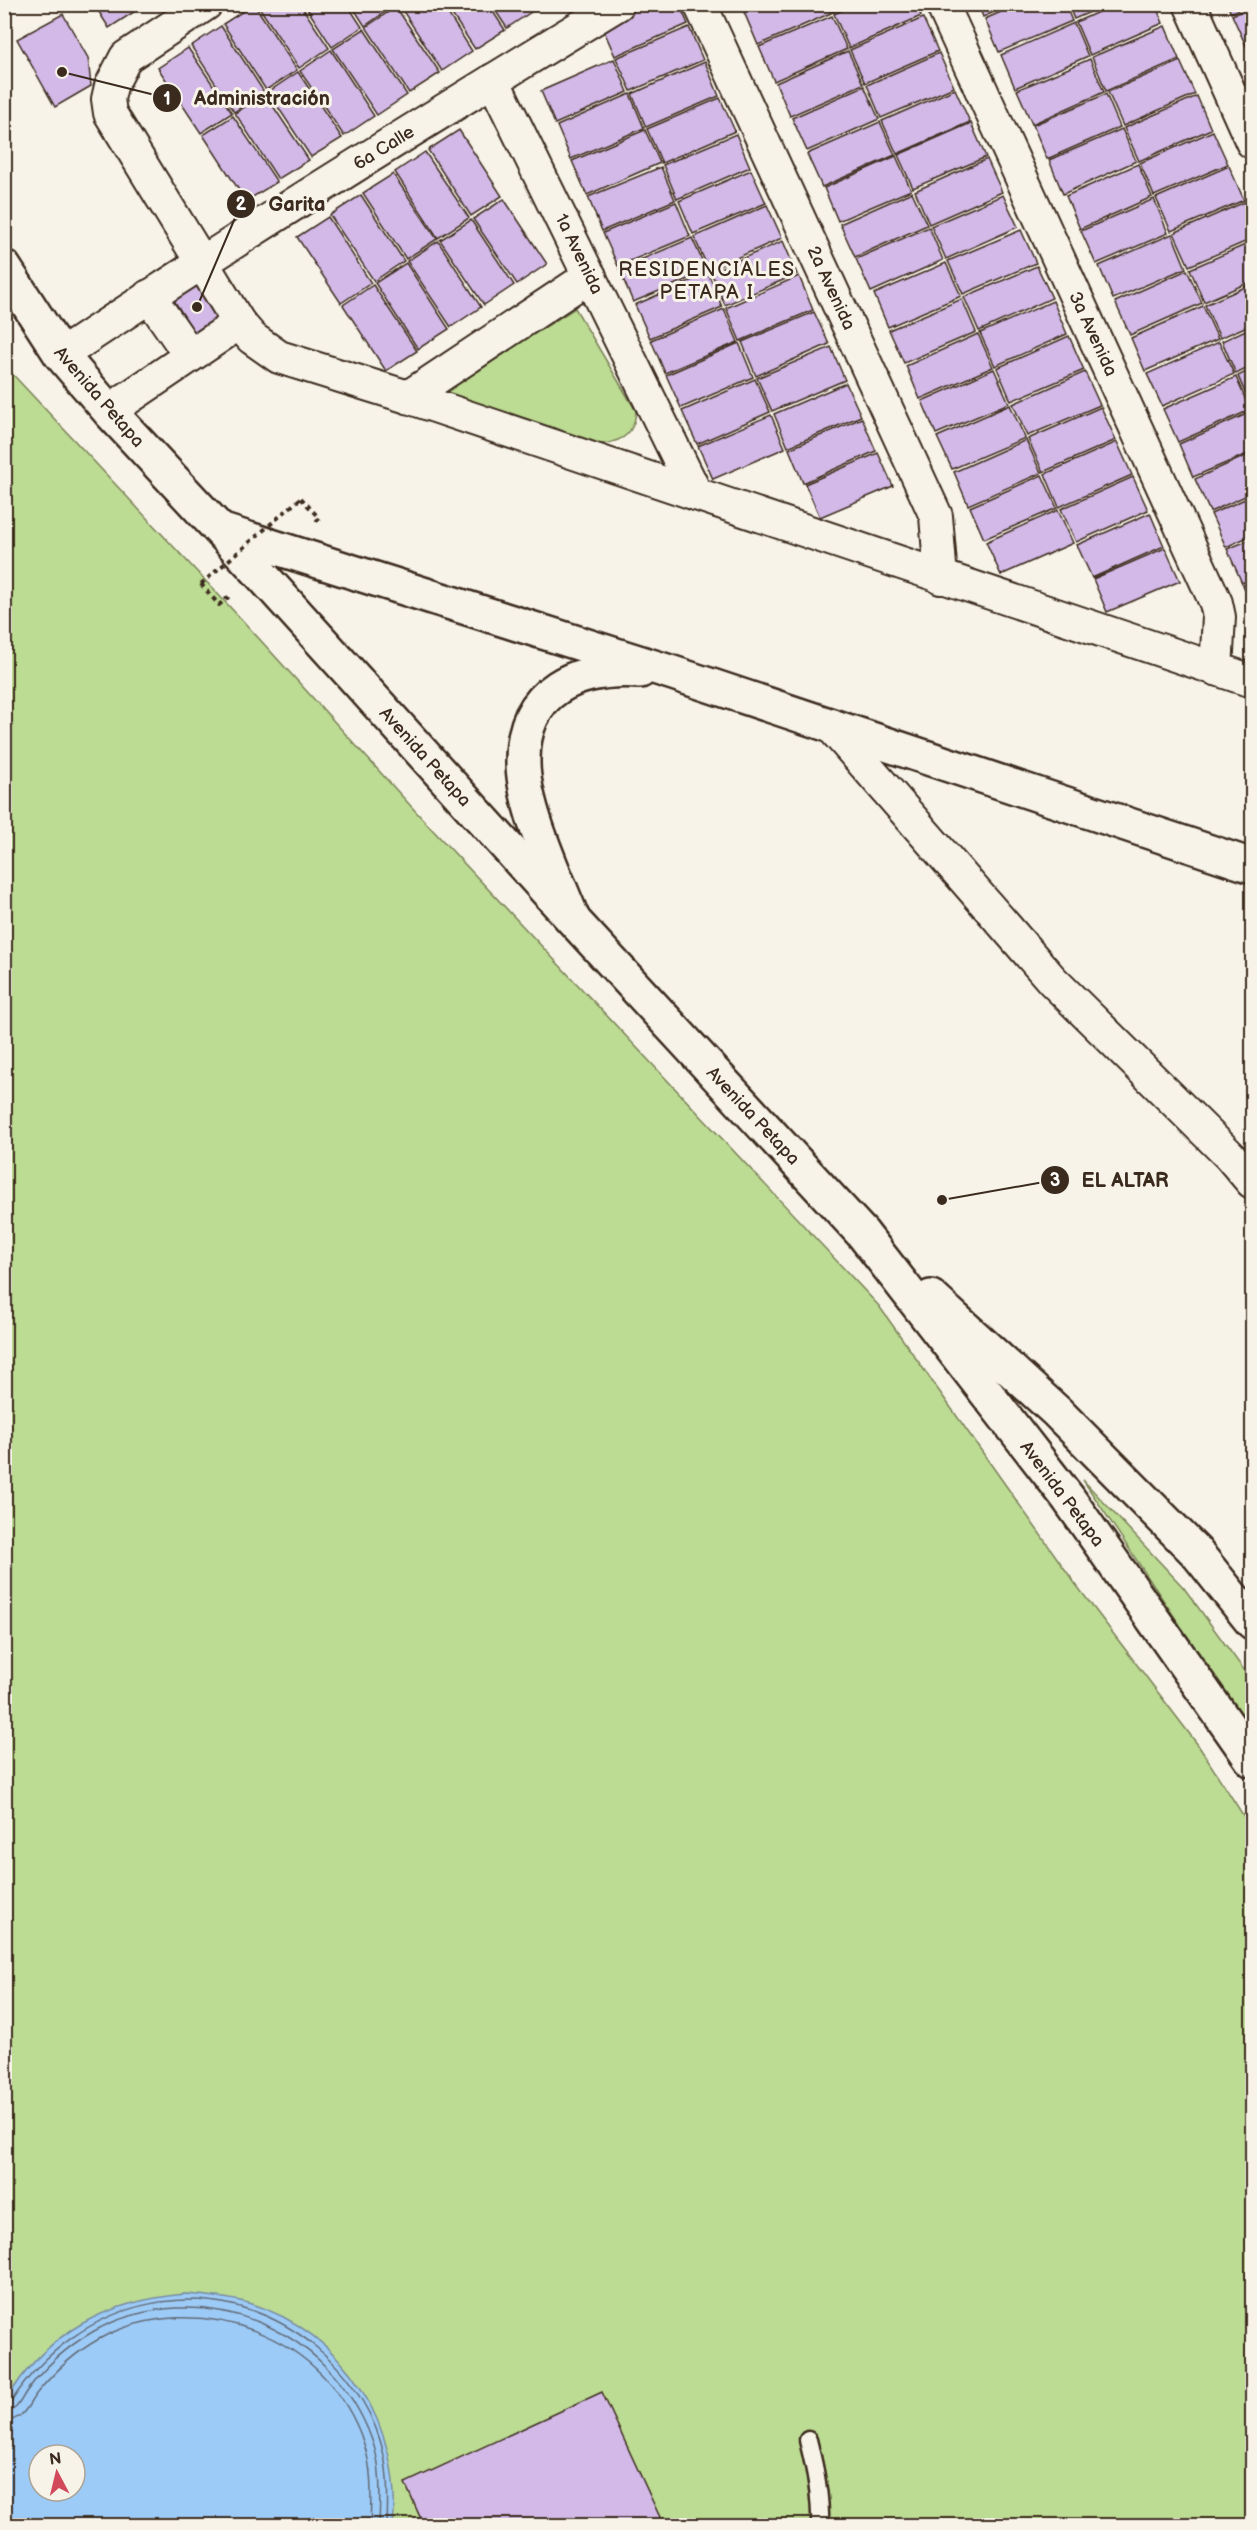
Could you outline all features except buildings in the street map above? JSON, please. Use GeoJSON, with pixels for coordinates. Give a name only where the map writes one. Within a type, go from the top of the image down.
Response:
{"type":"FeatureCollection","features":[{"type":"Feature","properties":{"kind":"main road","name":"Avenida Petapa"},"geometry":{"type":"LineString","coordinates":[[4,267],[61,355],[109,411],[862,1234],[1068,1498],[1252,1760]]}},
{"type":"Feature","properties":{"kind":"main road"},"geometry":{"type":"LineString","coordinates":[[220,530],[673,674],[1252,866]]}},
{"type":"Feature","properties":{"kind":"main road"},"geometry":{"type":"LineString","coordinates":[[574,921],[547,854],[526,783],[523,761],[529,721],[538,705],[553,689],[589,674],[628,671],[673,674]]}},
{"type":"Feature","properties":{"kind":"main road","name":"Avenida Petapa"},"geometry":{"type":"LineString","coordinates":[[862,1234],[1057,1412],[1196,1552],[1252,1622]]}},
{"type":"Feature","properties":{"kind":"street"},"geometry":{"type":"LineString","coordinates":[[206,4],[126,57],[111,86],[108,99],[110,113],[239,323],[252,338],[279,357],[408,397],[1252,681]]}},
{"type":"Feature","properties":{"kind":"street","name":"6a Calle"},"geometry":{"type":"LineString","coordinates":[[61,355],[202,262],[618,4]]}},
{"type":"Feature","properties":{"kind":"street","name":"2a Avenida"},"geometry":{"type":"LineString","coordinates":[[700,4],[936,516],[941,578]]}},
{"type":"Feature","properties":{"kind":"street","name":"3a Avenida"},"geometry":{"type":"LineString","coordinates":[[942,4],[1216,603],[1219,617],[1216,669]]}},
{"type":"Feature","properties":{"kind":"street"},"geometry":{"type":"LineString","coordinates":[[1190,4],[1252,142]]}},
{"type":"Feature","properties":{"kind":"street","name":"1a Avenida"},"geometry":{"type":"LineString","coordinates":[[493,80],[696,494]]}},
{"type":"Feature","properties":{"kind":"street"},"geometry":{"type":"LineString","coordinates":[[408,397],[590,276]]}},
{"type":"Feature","properties":{"kind":"street"},"geometry":{"type":"LineString","coordinates":[[149,296],[190,356]]}},
{"type":"Feature","properties":{"kind":"street"},"geometry":{"type":"LineString","coordinates":[[109,411],[239,323]]}},
{"type":"Feature","properties":{"kind":"street"},"geometry":{"type":"LineString","coordinates":[[832,727],[1052,980],[1241,1159],[1252,1182]]}},
{"type":"Feature","properties":{"kind":"lane"},"geometry":{"type":"LineString","coordinates":[[808,2440],[816,2472],[821,2511],[820,2526]]}},
{"type":"Feature","properties":{"kind":"path"},"geometry":{"type":"LineString","coordinates":[[219,605],[201,584],[301,498],[320,518]]}},
{"type":"Feature","properties":{"kind":"green space"},"geometry":{"type":"Polygon","coordinates":[[[575,308],[636,411],[632,427],[623,437],[610,443],[593,445],[442,393],[575,308]]]}},
{"type":"Feature","properties":{"kind":"green space"},"geometry":{"type":"Polygon","coordinates":[[[4,365],[243,621],[429,826],[879,1306],[1074,1582],[1198,1745],[1252,1829],[1252,2525],[5,2525],[4,365]]]}},
{"type":"Feature","properties":{"kind":"green space"},"geometry":{"type":"Polygon","coordinates":[[[1083,1480],[1184,1588],[1252,1681],[1252,1733],[1083,1480]]]}},
{"type":"Feature","properties":{"kind":"water"},"geometry":{"type":"Polygon","coordinates":[[[185,2294],[225,2298],[248,2303],[282,2317],[313,2336],[339,2360],[361,2388],[377,2420],[388,2453],[394,2489],[393,2525],[5,2525],[5,2403],[21,2378],[59,2339],[80,2324],[129,2304],[185,2294]]]}},
{"type":"Feature","properties":{"kind":"place","name":"Administración"},"geometry":{"type":"Point","coordinates":[62,72]}},
{"type":"Feature","properties":{"kind":"place","name":"Garita"},"geometry":{"type":"Point","coordinates":[197,307]}},
{"type":"Feature","properties":{"kind":"place","name":"EL ALTAR"},"geometry":{"type":"Point","coordinates":[942,1200]}},
{"type":"Feature","properties":{"kind":"district","name":"RESIDENCIALES PETAPA I"},"geometry":{"type":"Point","coordinates":[707,282]}}]}
